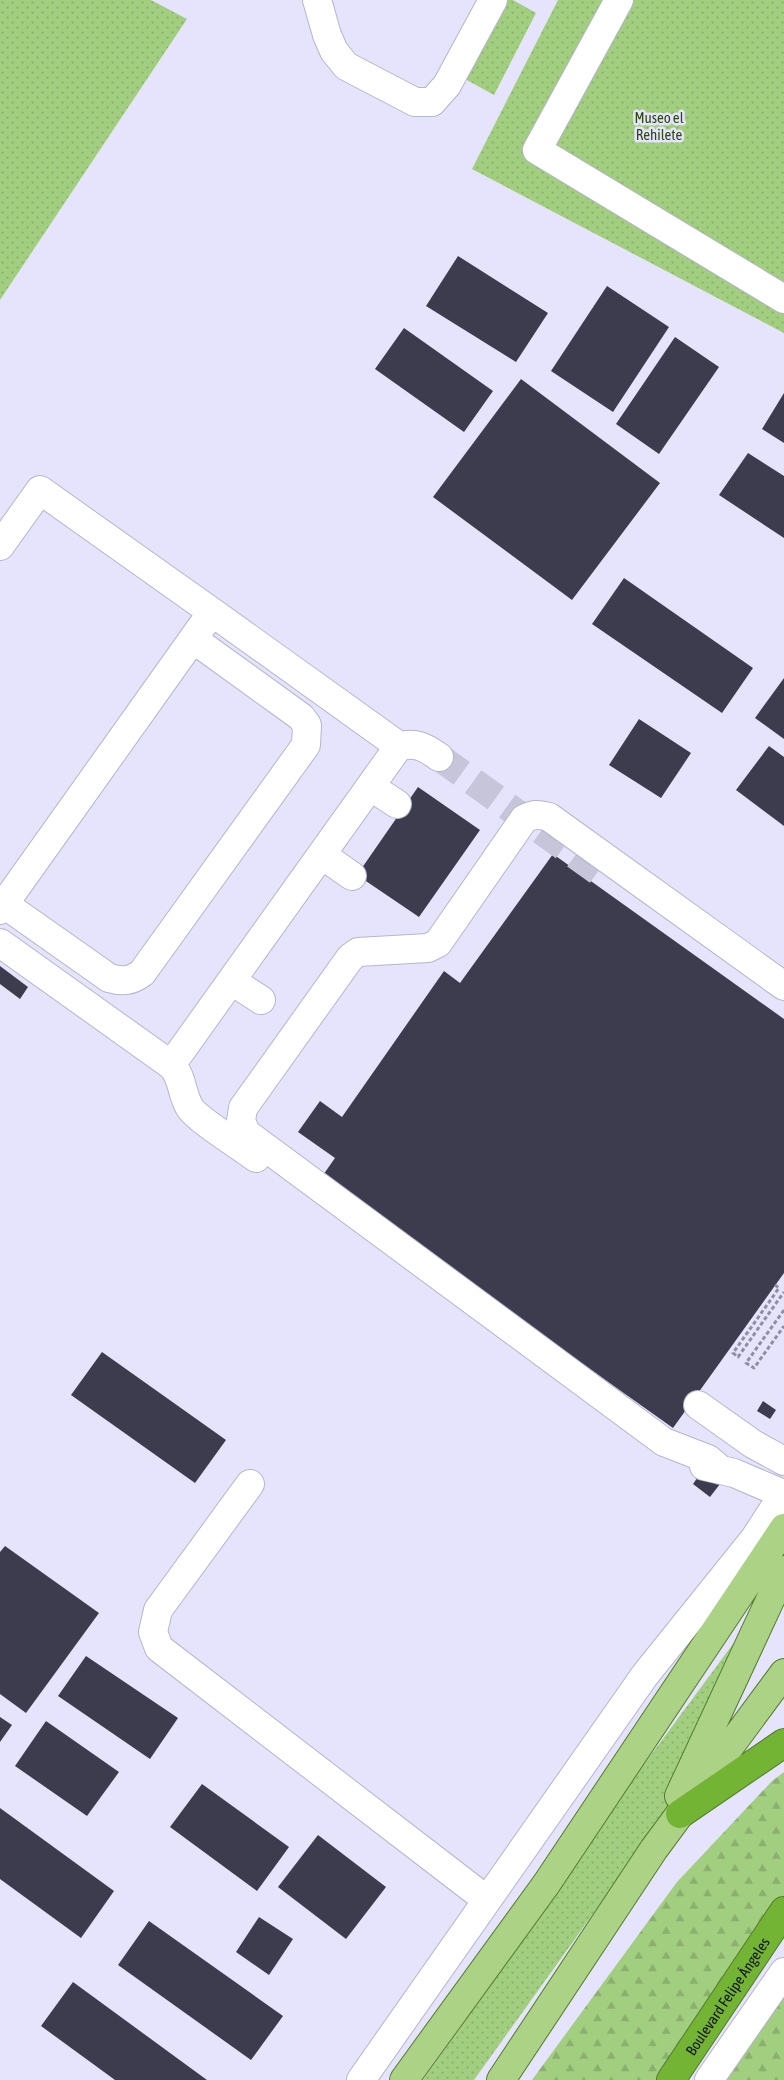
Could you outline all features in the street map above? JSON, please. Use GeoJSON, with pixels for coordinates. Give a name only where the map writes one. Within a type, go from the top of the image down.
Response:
{"type":"FeatureCollection","features":[{"type":"Feature","properties":{"kind":"highway"},"geometry":{"type":"LineString","coordinates":[[680,1814],[784,1743]]}},
{"type":"Feature","properties":{"kind":"highway","name":"Boulevard Felipe Ángeles"},"geometry":{"type":"LineString","coordinates":[[671,2080],[784,1911]]}},
{"type":"Feature","properties":{"kind":"main road"},"geometry":{"type":"LineString","coordinates":[[404,2080],[547,1883],[784,1528]]}},
{"type":"Feature","properties":{"kind":"main road"},"geometry":{"type":"LineString","coordinates":[[654,1849],[784,1570]]}},
{"type":"Feature","properties":{"kind":"main road"},"geometry":{"type":"LineString","coordinates":[[500,2080],[654,1849],[784,1673]]}},
{"type":"Feature","properties":{"kind":"street"},"geometry":{"type":"LineString","coordinates":[[317,0],[327,35],[334,51],[346,66],[415,102],[432,102],[447,85],[493,0]]}},
{"type":"Feature","properties":{"kind":"street"},"geometry":{"type":"LineString","coordinates":[[619,0],[537,150],[784,299]]}},
{"type":"Feature","properties":{"kind":"street"},"geometry":{"type":"LineString","coordinates":[[0,546],[40,490],[399,746]]}},
{"type":"Feature","properties":{"kind":"street"},"geometry":{"type":"LineString","coordinates":[[193,639],[301,717],[307,725],[306,745],[142,973],[133,980],[120,982],[109,978],[2,907],[212,612]]}},
{"type":"Feature","properties":{"kind":"street"},"geometry":{"type":"LineString","coordinates":[[172,1064],[399,746],[419,745],[439,757]]}},
{"type":"Feature","properties":{"kind":"street"},"geometry":{"type":"LineString","coordinates":[[371,786],[397,804]]}},
{"type":"Feature","properties":{"kind":"street"},"geometry":{"type":"LineString","coordinates":[[721,1470],[708,1459],[664,1442],[246,1133],[241,1121],[243,1108],[350,958],[358,952],[428,948],[438,943],[524,819],[530,815],[539,814],[549,817],[784,986]]}},
{"type":"Feature","properties":{"kind":"street"},"geometry":{"type":"LineString","coordinates":[[322,855],[352,876]]}},
{"type":"Feature","properties":{"kind":"street"},"geometry":{"type":"LineString","coordinates":[[603,874],[784,1003]]}},
{"type":"Feature","properties":{"kind":"street"},"geometry":{"type":"LineString","coordinates":[[0,943],[172,1064],[177,1070],[186,1100],[194,1112],[655,1449],[684,1460],[734,1473],[784,1493],[755,1538],[645,1676],[361,2080]]}},
{"type":"Feature","properties":{"kind":"street"},"geometry":{"type":"LineString","coordinates":[[232,980],[261,1000]]}},
{"type":"Feature","properties":{"kind":"street"},"geometry":{"type":"LineString","coordinates":[[698,1405],[753,1444],[784,1462]]}},
{"type":"Feature","properties":{"kind":"street"},"geometry":{"type":"LineString","coordinates":[[250,1484],[158,1610],[153,1632],[159,1648],[487,1900]]}},
{"type":"Feature","properties":{"kind":"street"},"geometry":{"type":"LineString","coordinates":[[709,2080],[784,1972]]}},
{"type":"Feature","properties":{"kind":"path"},"geometry":{"type":"LineString","coordinates":[[776,1285],[779,1288],[733,1353],[738,1357],[784,1292]]}},
{"type":"Feature","properties":{"kind":"path"},"geometry":{"type":"LineString","coordinates":[[784,1310],[746,1362],[754,1368],[784,1326]]}},
{"type":"Feature","properties":{"kind":"green space"},"geometry":{"type":"Polygon","coordinates":[[[0,0],[151,0],[187,19],[0,300],[0,0]]]}},
{"type":"Feature","properties":{"kind":"green space"},"geometry":{"type":"Polygon","coordinates":[[[507,0],[513,0],[536,13],[494,95],[465,79],[507,0]]]}},
{"type":"Feature","properties":{"kind":"green space","name":"Museo el Rehilete"},"geometry":{"type":"Polygon","coordinates":[[[558,0],[784,0],[784,333],[472,169],[558,0]]]}},
{"type":"Feature","properties":{"kind":"green space"},"geometry":{"type":"Polygon","coordinates":[[[764,1602],[676,1792],[653,1830],[474,2080],[423,2080],[557,1892],[645,1763],[764,1602]]]}},
{"type":"Feature","properties":{"kind":"green space"},"geometry":{"type":"Polygon","coordinates":[[[784,1772],[784,1907],[663,2080],[532,2080],[677,1882],[772,1781],[784,1772]]]}},
{"type":"Feature","properties":{"kind":"green space"},"geometry":{"type":"Polygon","coordinates":[[[784,1988],[784,2080],[719,2080],[784,1988]]]}},
{"type":"Feature","properties":{"kind":"building"},"geometry":{"type":"Polygon","coordinates":[[[458,256],[548,313],[516,362],[426,306],[458,256]]]}},
{"type":"Feature","properties":{"kind":"building"},"geometry":{"type":"Polygon","coordinates":[[[607,286],[669,327],[613,412],[551,371],[607,286]]]}},
{"type":"Feature","properties":{"kind":"building"},"geometry":{"type":"Polygon","coordinates":[[[404,328],[493,391],[464,432],[375,369],[404,328]]]}},
{"type":"Feature","properties":{"kind":"building"},"geometry":{"type":"Polygon","coordinates":[[[675,337],[719,367],[659,454],[616,424],[675,337]]]}},
{"type":"Feature","properties":{"kind":"building"},"geometry":{"type":"Polygon","coordinates":[[[521,379],[660,483],[572,600],[433,497],[521,379]]]}},
{"type":"Feature","properties":{"kind":"building"},"geometry":{"type":"Polygon","coordinates":[[[784,393],[784,443],[762,429],[784,393]]]}},
{"type":"Feature","properties":{"kind":"building"},"geometry":{"type":"Polygon","coordinates":[[[748,453],[784,476],[784,538],[719,495],[748,453]]]}},
{"type":"Feature","properties":{"kind":"building"},"geometry":{"type":"Polygon","coordinates":[[[624,578],[753,668],[722,713],[592,624],[624,578]]]}},
{"type":"Feature","properties":{"kind":"building"},"geometry":{"type":"Polygon","coordinates":[[[784,678],[784,739],[755,718],[784,678]]]}},
{"type":"Feature","properties":{"kind":"building"},"geometry":{"type":"Polygon","coordinates":[[[639,719],[691,753],[661,798],[609,765],[639,719]]]}},
{"type":"Feature","properties":{"kind":"building"},"geometry":{"type":"Polygon","coordinates":[[[769,746],[784,757],[784,826],[736,790],[769,746]]]}},
{"type":"Feature","properties":{"kind":"building"},"geometry":{"type":"Polygon","coordinates":[[[418,787],[480,830],[419,917],[357,875],[418,787]]]}},
{"type":"Feature","properties":{"kind":"building"},"geometry":{"type":"Polygon","coordinates":[[[553,854],[784,1019],[784,1273],[673,1428],[321,1178],[335,1158],[298,1132],[320,1101],[342,1117],[444,971],[460,983],[553,854]]]}},
{"type":"Feature","properties":{"kind":"building"},"geometry":{"type":"Polygon","coordinates":[[[0,966],[28,987],[20,999],[0,984],[0,966]]]}},
{"type":"Feature","properties":{"kind":"building"},"geometry":{"type":"Polygon","coordinates":[[[102,1352],[226,1440],[195,1483],[71,1395],[102,1352]]]}},
{"type":"Feature","properties":{"kind":"building"},"geometry":{"type":"Polygon","coordinates":[[[763,1401],[776,1410],[770,1419],[757,1411],[763,1401]]]}},
{"type":"Feature","properties":{"kind":"building"},"geometry":{"type":"Polygon","coordinates":[[[702,1471],[720,1484],[710,1497],[693,1484],[702,1471]]]}},
{"type":"Feature","properties":{"kind":"building"},"geometry":{"type":"Polygon","coordinates":[[[5,1546],[99,1613],[26,1713],[0,1694],[0,1552],[5,1546]]]}},
{"type":"Feature","properties":{"kind":"building"},"geometry":{"type":"Polygon","coordinates":[[[86,1656],[178,1718],[150,1759],[58,1696],[86,1656]]]}},
{"type":"Feature","properties":{"kind":"building"},"geometry":{"type":"Polygon","coordinates":[[[0,1717],[12,1725],[0,1742],[0,1717]]]}},
{"type":"Feature","properties":{"kind":"building"},"geometry":{"type":"Polygon","coordinates":[[[46,1721],[119,1772],[87,1816],[15,1766],[46,1721]]]}},
{"type":"Feature","properties":{"kind":"building"},"geometry":{"type":"Polygon","coordinates":[[[202,1784],[289,1847],[257,1891],[170,1827],[202,1784]]]}},
{"type":"Feature","properties":{"kind":"building"},"geometry":{"type":"Polygon","coordinates":[[[0,1808],[114,1891],[81,1938],[0,1879],[0,1808]]]}},
{"type":"Feature","properties":{"kind":"building"},"geometry":{"type":"Polygon","coordinates":[[[318,1835],[386,1887],[346,1939],[278,1887],[318,1835]]]}},
{"type":"Feature","properties":{"kind":"building"},"geometry":{"type":"Polygon","coordinates":[[[259,1917],[293,1939],[269,1975],[236,1952],[259,1917]]]}},
{"type":"Feature","properties":{"kind":"building"},"geometry":{"type":"Polygon","coordinates":[[[149,1921],[283,2016],[251,2060],[118,1965],[149,1921]]]}},
{"type":"Feature","properties":{"kind":"building"},"geometry":{"type":"Polygon","coordinates":[[[73,1982],[207,2080],[115,2080],[41,2026],[73,1982]]]}},
{"type":"Feature","properties":{"kind":"tunnel"},"geometry":{"type":"LineString","coordinates":[[439,757],[603,875]]}}]}
